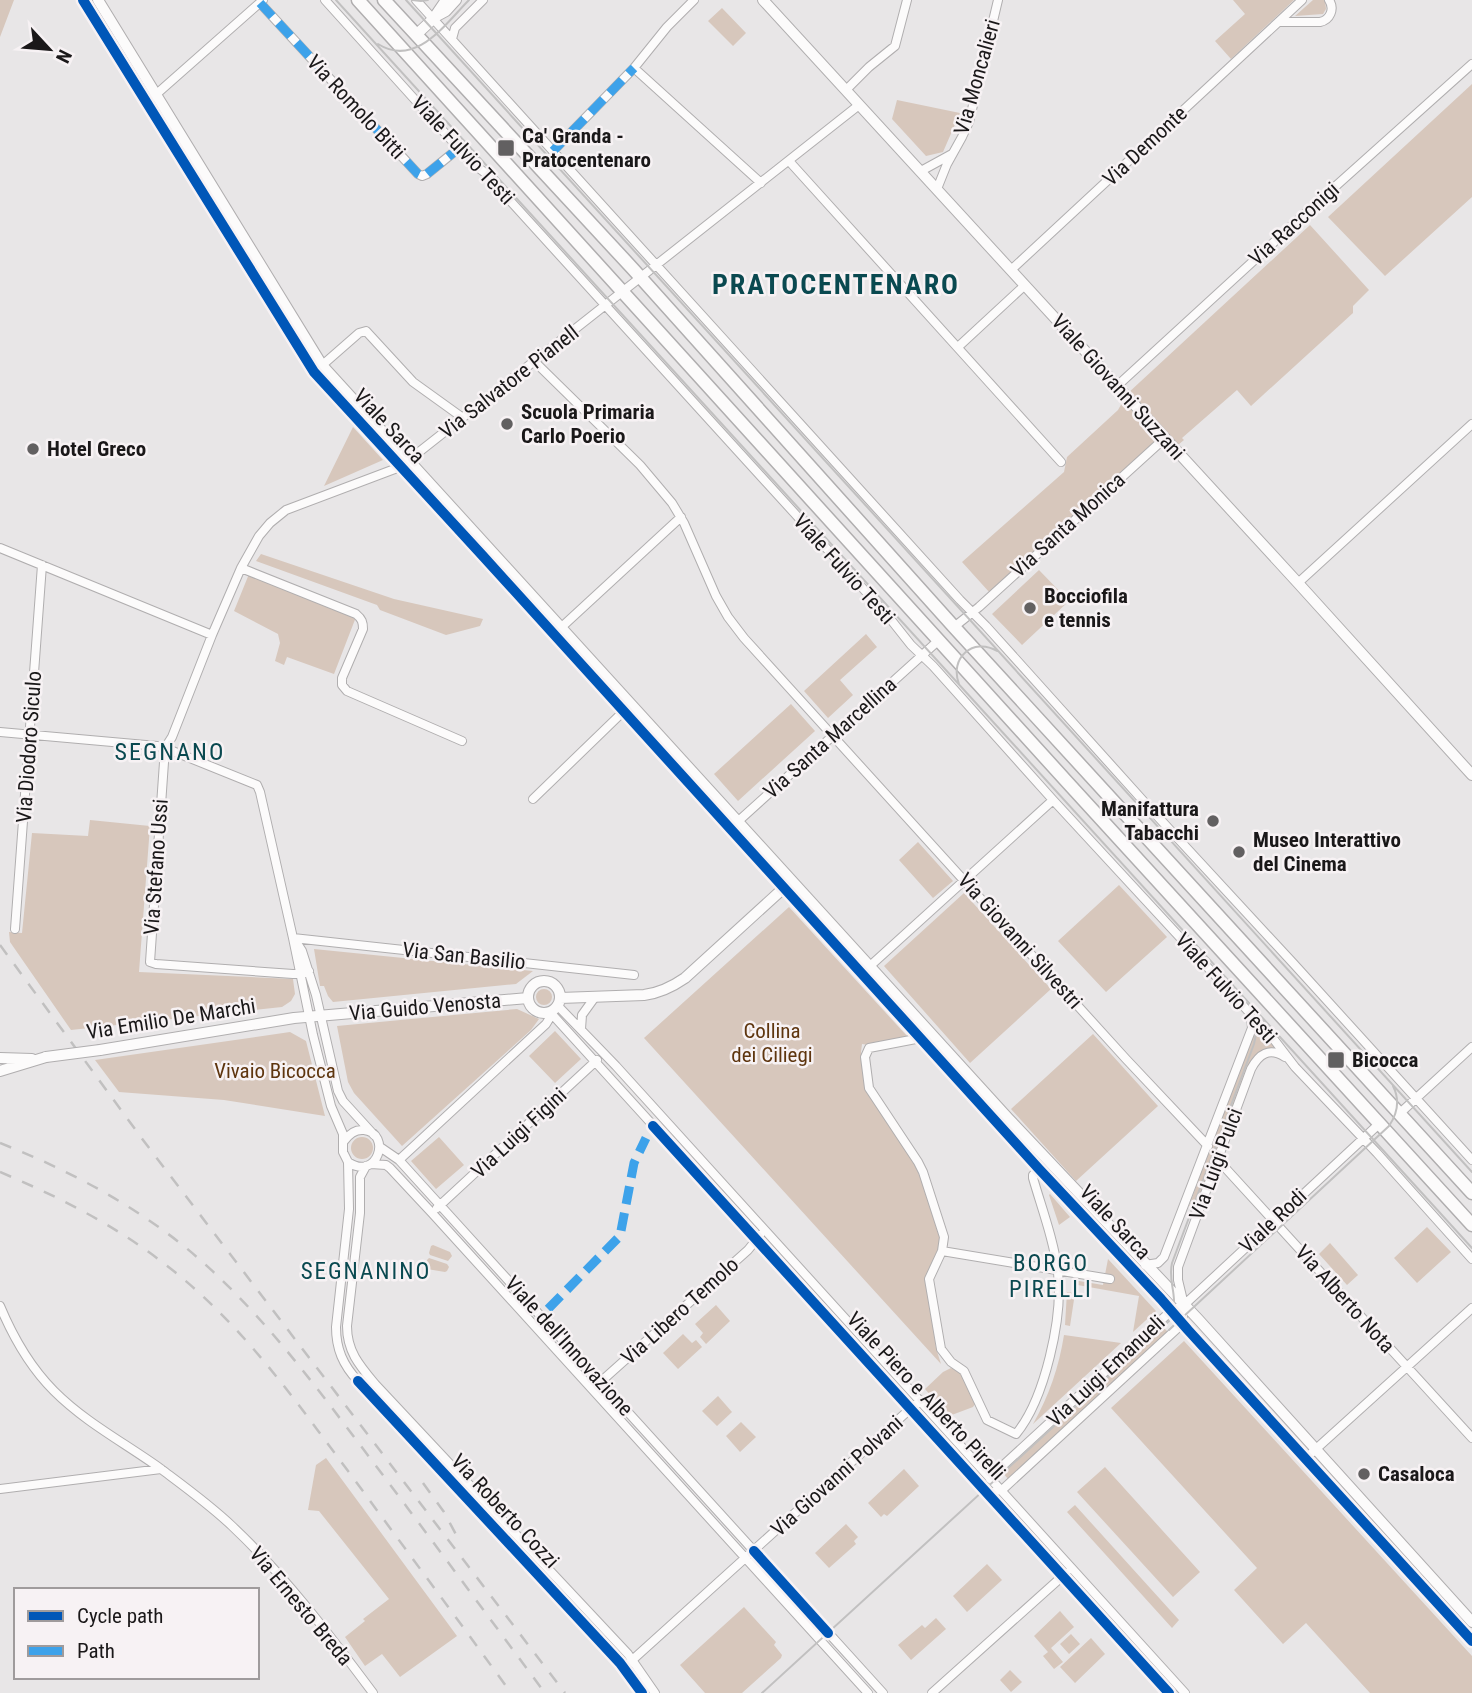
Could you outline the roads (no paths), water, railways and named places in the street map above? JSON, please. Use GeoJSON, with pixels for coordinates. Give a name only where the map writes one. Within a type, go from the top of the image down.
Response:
{"type":"FeatureCollection","features":[{"type":"Feature","properties":{"kind":"main road","name":"Viale Fulvio Testi"},"geometry":{"type":"LineString","coordinates":[[358,0],[1472,1225]]}},
{"type":"Feature","properties":{"kind":"main road","name":"Viale Fulvio Testi"},"geometry":{"type":"LineString","coordinates":[[384,0],[641,278],[954,627],[1472,1193]]}},
{"type":"Feature","properties":{"kind":"main road"},"geometry":{"type":"LineString","coordinates":[[402,48],[416,35]]}},
{"type":"Feature","properties":{"kind":"main road"},"geometry":{"type":"LineString","coordinates":[[939,640],[954,627]]}},
{"type":"Feature","properties":{"kind":"main road"},"geometry":{"type":"LineString","coordinates":[[1380,1123],[1399,1114]]}},
{"type":"Feature","properties":{"kind":"street","name":"Viale Sarca"},"geometry":{"type":"LineString","coordinates":[[83,0],[314,372],[1039,1170],[1472,1641]]}},
{"type":"Feature","properties":{"kind":"street","name":"Viale Sarca"},"geometry":{"type":"LineString","coordinates":[[97,0],[322,365],[1472,1622]]}},
{"type":"Feature","properties":{"kind":"street","name":"Viale Fulvio Testi"},"geometry":{"type":"LineString","coordinates":[[325,0],[1472,1259]]}},
{"type":"Feature","properties":{"kind":"street"},"geometry":{"type":"LineString","coordinates":[[415,0],[1472,1160]]}},
{"type":"Feature","properties":{"kind":"street"},"geometry":{"type":"LineString","coordinates":[[433,19],[446,0]]}},
{"type":"Feature","properties":{"kind":"street"},"geometry":{"type":"LineString","coordinates":[[416,35],[457,0]]}},
{"type":"Feature","properties":{"kind":"street"},"geometry":{"type":"LineString","coordinates":[[452,39],[455,28],[483,0]]}},
{"type":"Feature","properties":{"kind":"street"},"geometry":{"type":"LineString","coordinates":[[553,151],[634,68],[667,27],[694,0]]}},
{"type":"Feature","properties":{"kind":"street","name":"Viale Giovanni Suzzani"},"geometry":{"type":"LineString","coordinates":[[763,0],[1472,775]]}},
{"type":"Feature","properties":{"kind":"street"},"geometry":{"type":"LineString","coordinates":[[846,90],[895,46],[907,0]]}},
{"type":"Feature","properties":{"kind":"street","name":"Via Moncalieri"},"geometry":{"type":"LineString","coordinates":[[937,189],[971,114],[998,0]]}},
{"type":"Feature","properties":{"kind":"street","name":"Via Demonte"},"geometry":{"type":"LineString","coordinates":[[1011,270],[1302,0]]}},
{"type":"Feature","properties":{"kind":"street"},"geometry":{"type":"LineString","coordinates":[[1279,22],[1325,21],[1332,9],[1329,0]]}},
{"type":"Feature","properties":{"kind":"street"},"geometry":{"type":"LineString","coordinates":[[146,103],[261,1]]}},
{"type":"Feature","properties":{"kind":"street","name":"Via Romolo Bitti"},"geometry":{"type":"LineString","coordinates":[[261,1],[420,175],[427,174],[459,148]]}},
{"type":"Feature","properties":{"kind":"street","name":"Via Racconigi"},"geometry":{"type":"LineString","coordinates":[[1117,386],[1472,64]]}},
{"type":"Feature","properties":{"kind":"street"},"geometry":{"type":"LineString","coordinates":[[634,68],[761,183]]}},
{"type":"Feature","properties":{"kind":"street","name":"Via Salvatore Pianell"},"geometry":{"type":"LineString","coordinates":[[165,748],[172,737],[241,568],[259,536],[270,523],[286,510],[400,467],[410,460],[859,105]]}},
{"type":"Feature","properties":{"kind":"street","name":"Via Moncalieri"},"geometry":{"type":"LineString","coordinates":[[920,172],[952,153]]}},
{"type":"Feature","properties":{"kind":"street"},"geometry":{"type":"LineString","coordinates":[[789,161],[1061,462]]}},
{"type":"Feature","properties":{"kind":"street"},"geometry":{"type":"LineString","coordinates":[[958,347],[1025,285]]}},
{"type":"Feature","properties":{"kind":"street"},"geometry":{"type":"LineString","coordinates":[[314,372],[359,333],[366,331],[413,382],[463,418]]}},
{"type":"Feature","properties":{"kind":"street","name":"Via Giovanni Silvestri"},"geometry":{"type":"LineString","coordinates":[[535,362],[661,489],[681,517],[710,583],[728,617],[744,638],[1208,1146]]}},
{"type":"Feature","properties":{"kind":"street"},"geometry":{"type":"LineString","coordinates":[[1298,583],[1472,424]]}},
{"type":"Feature","properties":{"kind":"street","name":"Via Santa Monica"},"geometry":{"type":"LineString","coordinates":[[954,627],[1165,438]]}},
{"type":"Feature","properties":{"kind":"street"},"geometry":{"type":"LineString","coordinates":[[553,635],[681,517]]}},
{"type":"Feature","properties":{"kind":"street"},"geometry":{"type":"LineString","coordinates":[[0,548],[212,635]]}},
{"type":"Feature","properties":{"kind":"street","name":"Via Diodoro Siculo"},"geometry":{"type":"LineString","coordinates":[[15,929],[42,565]]}},
{"type":"Feature","properties":{"kind":"street"},"geometry":{"type":"LineString","coordinates":[[241,568],[356,614],[363,622],[363,629],[342,678],[342,685],[347,691],[462,741]]}},
{"type":"Feature","properties":{"kind":"street","name":"Via Santa Marcellina"},"geometry":{"type":"LineString","coordinates":[[739,821],[939,640]]}},
{"type":"Feature","properties":{"kind":"street"},"geometry":{"type":"LineString","coordinates":[[533,799],[631,704]]}},
{"type":"Feature","properties":{"kind":"street"},"geometry":{"type":"LineString","coordinates":[[0,732],[165,748]]}},
{"type":"Feature","properties":{"kind":"street","name":"Via Roberto Cozzi"},"geometry":{"type":"LineString","coordinates":[[165,748],[257,785],[293,937],[321,1016],[337,1085],[343,1101],[374,1135],[380,1147],[378,1156],[360,1177],[360,1213],[347,1326],[348,1343],[352,1353],[375,1384],[633,1660],[655,1693]]}},
{"type":"Feature","properties":{"kind":"street","name":"Via Stefano Ussi"},"geometry":{"type":"LineString","coordinates":[[165,748],[150,962],[305,973]]}},
{"type":"Feature","properties":{"kind":"street"},"geometry":{"type":"LineString","coordinates":[[870,966],[1053,800]]}},
{"type":"Feature","properties":{"kind":"street"},"geometry":{"type":"LineString","coordinates":[[730,829],[739,821]]}},
{"type":"Feature","properties":{"kind":"street"},"geometry":{"type":"LineString","coordinates":[[399,1160],[546,1024],[554,1007],[573,996],[650,994],[676,984],[793,880]]}},
{"type":"Feature","properties":{"kind":"street","name":"Via San Basilio"},"geometry":{"type":"LineString","coordinates":[[293,937],[634,975]]}},
{"type":"Feature","properties":{"kind":"street","name":"Via Roberto Cozzi"},"geometry":{"type":"LineString","coordinates":[[305,973],[309,1017],[331,1106],[343,1134],[343,1152],[348,1162],[349,1205],[336,1327],[337,1344],[344,1364],[624,1667],[642,1693]]}},
{"type":"Feature","properties":{"kind":"street","name":"Viale Piero e Alberto Pirelli"},"geometry":{"type":"LineString","coordinates":[[554,1007],[541,1013],[534,1010],[528,998],[533,986],[546,982],[556,987],[554,1007],[596,1062],[1169,1693]]}},
{"type":"Feature","properties":{"kind":"street"},"geometry":{"type":"LineString","coordinates":[[581,1029],[582,1015],[595,997]]}},
{"type":"Feature","properties":{"kind":"street","name":"Via Guido Venosta"},"geometry":{"type":"LineString","coordinates":[[309,1017],[528,998]]}},
{"type":"Feature","properties":{"kind":"street","name":"Viale Piero e Alberto Pirelli"},"geometry":{"type":"LineString","coordinates":[[554,1007],[581,1029],[663,1117],[1185,1693]]}},
{"type":"Feature","properties":{"kind":"street","name":"Via Luigi Pulci"},"geometry":{"type":"LineString","coordinates":[[1145,1265],[1156,1264],[1163,1258],[1252,1028],[1251,1016]]}},
{"type":"Feature","properties":{"kind":"street","name":"Via Emilio De Marchi"},"geometry":{"type":"LineString","coordinates":[[0,1070],[43,1058],[309,1017]]}},
{"type":"Feature","properties":{"kind":"street"},"geometry":{"type":"LineString","coordinates":[[921,1038],[870,1047],[865,1057],[869,1088],[923,1172],[944,1237],[942,1251],[929,1279],[941,1349],[951,1362],[964,1371],[987,1420],[1016,1434],[1036,1401],[1049,1360],[1058,1309],[1058,1271],[1033,1178],[1039,1170]]}},
{"type":"Feature","properties":{"kind":"street"},"geometry":{"type":"LineString","coordinates":[[1399,1114],[1472,1047]]}},
{"type":"Feature","properties":{"kind":"street","name":"Via Luigi Pulci"},"geometry":{"type":"LineString","coordinates":[[1184,1305],[1178,1267],[1255,1062],[1261,1055],[1272,1052],[1288,1059]]}},
{"type":"Feature","properties":{"kind":"street","name":"Via Luigi Figini"},"geometry":{"type":"LineString","coordinates":[[432,1213],[605,1054]]}},
{"type":"Feature","properties":{"kind":"street","name":"Via Emilio De Marchi"},"geometry":{"type":"LineString","coordinates":[[0,1058],[43,1058]]}},
{"type":"Feature","properties":{"kind":"street"},"geometry":{"type":"LineString","coordinates":[[331,1106],[343,1101]]}},
{"type":"Feature","properties":{"kind":"street"},"geometry":{"type":"LineString","coordinates":[[1363,1138],[1380,1123]]}},
{"type":"Feature","properties":{"kind":"street"},"geometry":{"type":"LineString","coordinates":[[344,1141],[359,1130],[366,1130],[374,1135]]}},
{"type":"Feature","properties":{"kind":"street","name":"Viale Rodi"},"geometry":{"type":"LineString","coordinates":[[1184,1305],[1363,1138]]}},
{"type":"Feature","properties":{"kind":"street","name":"Viale dell'Innovazione"},"geometry":{"type":"LineString","coordinates":[[380,1147],[399,1160],[441,1205],[883,1693]]}},
{"type":"Feature","properties":{"kind":"street","name":"Via Alberto Nota"},"geometry":{"type":"LineString","coordinates":[[1218,1160],[1472,1438]]}},
{"type":"Feature","properties":{"kind":"street"},"geometry":{"type":"LineString","coordinates":[[348,1162],[357,1167],[369,1165]]}},
{"type":"Feature","properties":{"kind":"street","name":"Viale dell'Innovazione"},"geometry":{"type":"LineString","coordinates":[[369,1165],[386,1165],[390,1168],[868,1693]]}},
{"type":"Feature","properties":{"kind":"street","name":"Via Libero Temolo"},"geometry":{"type":"LineString","coordinates":[[592,1389],[748,1250],[765,1231]]}},
{"type":"Feature","properties":{"kind":"street"},"geometry":{"type":"LineString","coordinates":[[942,1251],[1110,1279]]}},
{"type":"Feature","properties":{"kind":"street","name":"Via Luigi Emanueli"},"geometry":{"type":"LineString","coordinates":[[990,1477],[1171,1311],[1184,1305]]}},
{"type":"Feature","properties":{"kind":"street","name":"Via Luigi Emanueli"},"geometry":{"type":"LineString","coordinates":[[1002,1490],[1182,1324],[1184,1305]]}},
{"type":"Feature","properties":{"kind":"street","name":"Via Ernesto Breda"},"geometry":{"type":"LineString","coordinates":[[0,1306],[19,1345],[53,1390],[118,1442],[161,1469],[232,1526],[288,1583],[373,1693]]}},
{"type":"Feature","properties":{"kind":"street"},"geometry":{"type":"LineString","coordinates":[[1306,1458],[1472,1308]]}},
{"type":"Feature","properties":{"kind":"street","name":"Via Giovanni Polvani"},"geometry":{"type":"LineString","coordinates":[[754,1551],[920,1401]]}},
{"type":"Feature","properties":{"kind":"street"},"geometry":{"type":"LineString","coordinates":[[0,1489],[161,1469]]}},
{"type":"Feature","properties":{"kind":"street"},"geometry":{"type":"LineString","coordinates":[[990,1477],[988,1492],[1002,1490]]}},
{"type":"Feature","properties":{"kind":"street"},"geometry":{"type":"LineString","coordinates":[[624,1667],[754,1551]]}},
{"type":"Feature","properties":{"kind":"street"},"geometry":{"type":"LineString","coordinates":[[932,1693],[1071,1568]]}},
{"type":"Feature","properties":{"kind":"tram line"},"geometry":{"type":"LineString","coordinates":[[336,0],[1472,1248]]}},
{"type":"Feature","properties":{"kind":"tram line"},"geometry":{"type":"LineString","coordinates":[[406,0],[1472,1172]]}},
{"type":"Feature","properties":{"kind":"tram line"},"geometry":{"type":"LineString","coordinates":[[412,0],[428,0]]}},
{"type":"Feature","properties":{"kind":"tram line"},"geometry":{"type":"LineString","coordinates":[[378,44],[392,50],[405,51],[417,47],[440,31],[469,0]]}},
{"type":"Feature","properties":{"kind":"tram line"},"geometry":{"type":"LineString","coordinates":[[959,684],[957,666],[965,652],[980,647],[997,651]]}},
{"type":"Feature","properties":{"kind":"tram line"},"geometry":{"type":"LineString","coordinates":[[762,1693],[1169,1321],[1174,1305],[1172,1263],[1254,1044],[1256,1026],[1252,1009]]}},
{"type":"Feature","properties":{"kind":"tram line"},"geometry":{"type":"LineString","coordinates":[[1169,1330],[1389,1126],[1397,1106],[1393,1086]]}},
{"type":"Feature","properties":{"kind":"railway"},"geometry":{"type":"LineString","coordinates":[[0,945],[143,1140],[565,1693]]}},
{"type":"Feature","properties":{"kind":"railway"},"geometry":{"type":"LineString","coordinates":[[0,1143],[73,1175],[142,1215],[185,1247],[237,1295],[261,1320],[327,1402],[545,1693]]}},
{"type":"Feature","properties":{"kind":"railway"},"geometry":{"type":"LineString","coordinates":[[0,1172],[44,1191],[127,1237],[166,1265],[220,1313],[290,1393],[511,1693]]}},
{"type":"Feature","properties":{"kind":"railway"},"geometry":{"type":"LineString","coordinates":[[423,1483],[444,1512],[460,1542]]}},
{"type":"Feature","properties":{"kind":"place","name":"Ca' Granda - Pratocentenaro"},"geometry":{"type":"Point","coordinates":[506,148]}},
{"type":"Feature","properties":{"kind":"place","name":"Scuola Primaria Carlo Poerio"},"geometry":{"type":"Point","coordinates":[507,424]}},
{"type":"Feature","properties":{"kind":"place","name":"Hotel Greco"},"geometry":{"type":"Point","coordinates":[33,449]}},
{"type":"Feature","properties":{"kind":"place","name":"Bocciofila e tennis"},"geometry":{"type":"Point","coordinates":[1030,608]}},
{"type":"Feature","properties":{"kind":"place","name":"Manifattura Tabacchi"},"geometry":{"type":"Point","coordinates":[1213,821]}},
{"type":"Feature","properties":{"kind":"place","name":"Museo Interattivo del Cinema"},"geometry":{"type":"Point","coordinates":[1239,852]}},
{"type":"Feature","properties":{"kind":"place","name":"Bicocca"},"geometry":{"type":"Point","coordinates":[1336,1060]}},
{"type":"Feature","properties":{"kind":"place","name":"Casaloca"},"geometry":{"type":"Point","coordinates":[1364,1474]}},
{"type":"Feature","properties":{"kind":"district","name":"PRATOCENTENARO"},"geometry":{"type":"Point","coordinates":[836,284]}},
{"type":"Feature","properties":{"kind":"district","name":"SEGNANO"},"geometry":{"type":"Point","coordinates":[170,752]}},
{"type":"Feature","properties":{"kind":"district","name":"SEGNANINO"},"geometry":{"type":"Point","coordinates":[366,1271]}},
{"type":"Feature","properties":{"kind":"district","name":"BORGO PIRELLI"},"geometry":{"type":"Point","coordinates":[1051,1276]}},
{"type":"Feature","properties":{"kind":"park label","name":"Collina dei Ciliegi"},"geometry":{"type":"Point","coordinates":[772,1043]}},
{"type":"Feature","properties":{"kind":"park label","name":"Vivaio Bicocca"},"geometry":{"type":"Point","coordinates":[275,1071]}}]}
